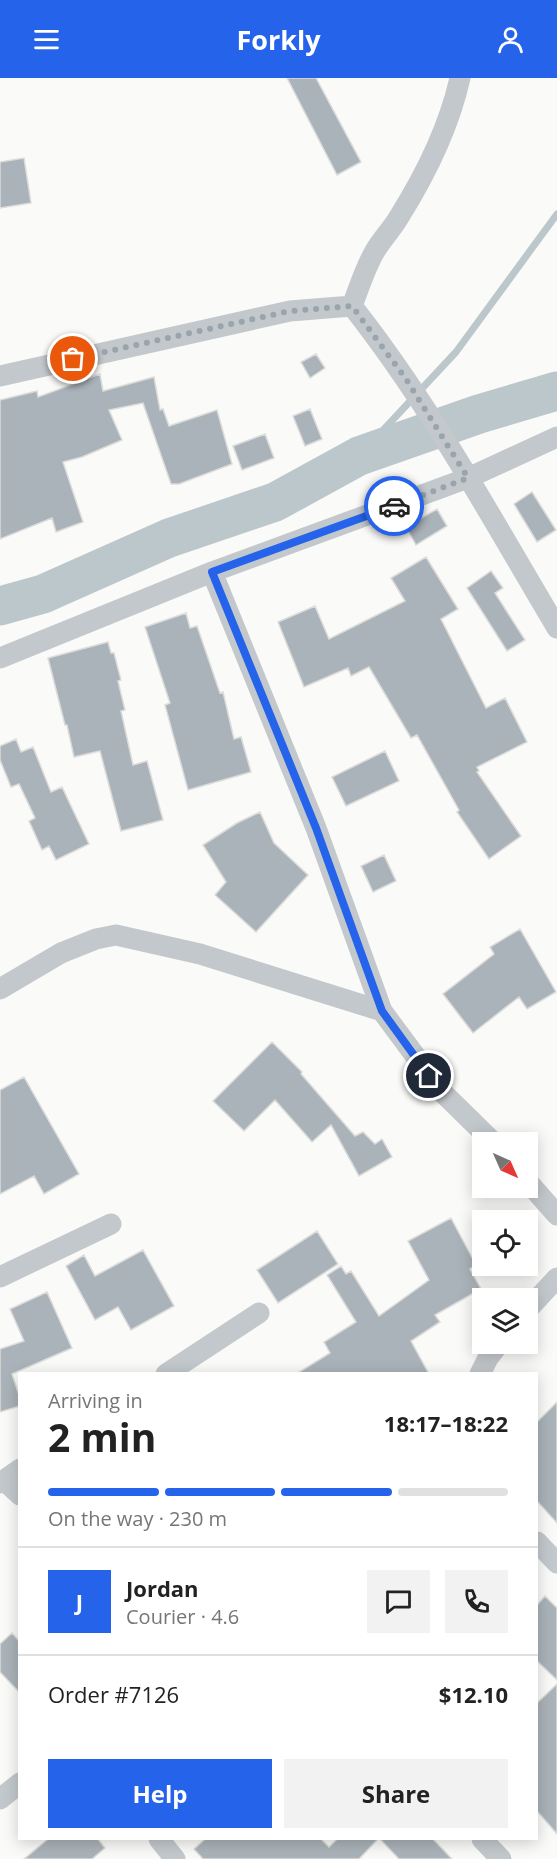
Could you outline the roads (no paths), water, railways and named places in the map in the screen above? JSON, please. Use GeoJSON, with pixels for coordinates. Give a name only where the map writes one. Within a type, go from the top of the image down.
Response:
{"type":"FeatureCollection","features":[{"type":"Feature","properties":{"kind":"street"},"geometry":{"type":"LineString","coordinates":[[352,306],[375,250],[399,217],[438,146],[454,103],[460,78]]}},
{"type":"Feature","properties":{"kind":"street"},"geometry":{"type":"LineString","coordinates":[[0,376],[290,311],[352,306]]}},
{"type":"Feature","properties":{"kind":"street"},"geometry":{"type":"LineString","coordinates":[[352,306],[406,379],[557,628]]}},
{"type":"Feature","properties":{"kind":"street"},"geometry":{"type":"LineString","coordinates":[[0,658],[557,437]]}},
{"type":"Feature","properties":{"kind":"street"},"geometry":{"type":"LineString","coordinates":[[212,572],[316,828],[382,1011],[442,1092],[483,1132]]}},
{"type":"Feature","properties":{"kind":"street"},"geometry":{"type":"LineString","coordinates":[[0,989],[61,953],[96,939],[116,935],[200,954],[382,1011]]}},
{"type":"Feature","properties":{"kind":"street"},"geometry":{"type":"LineString","coordinates":[[538,1193],[557,1215]]}},
{"type":"Feature","properties":{"kind":"street"},"geometry":{"type":"LineString","coordinates":[[0,1277],[111,1224]]}},
{"type":"Feature","properties":{"kind":"street"},"geometry":{"type":"LineString","coordinates":[[538,1298],[557,1278]]}},
{"type":"Feature","properties":{"kind":"street"},"geometry":{"type":"LineString","coordinates":[[169,1372],[259,1313]]}},
{"type":"Feature","properties":{"kind":"street"},"geometry":{"type":"LineString","coordinates":[[481,1372],[491,1354]]}},
{"type":"Feature","properties":{"kind":"street"},"geometry":{"type":"LineString","coordinates":[[8,1477],[18,1492]]}},
{"type":"Feature","properties":{"kind":"street"},"geometry":{"type":"LineString","coordinates":[[538,1543],[557,1563]]}},
{"type":"Feature","properties":{"kind":"street"},"geometry":{"type":"LineString","coordinates":[[0,1799],[18,1785]]}},
{"type":"Feature","properties":{"kind":"street"},"geometry":{"type":"LineString","coordinates":[[160,1840],[175,1859]]}},
{"type":"Feature","properties":{"kind":"street"},"geometry":{"type":"LineString","coordinates":[[483,1840],[501,1859]]}},
{"type":"Feature","properties":{"kind":"waterway"},"geometry":{"type":"LineString","coordinates":[[359,456],[456,352],[557,214]]}},
{"type":"Feature","properties":{"kind":"waterway"},"geometry":{"type":"LineString","coordinates":[[0,606],[43,594],[169,538],[275,502],[359,456],[479,414],[557,391]]}}]}
